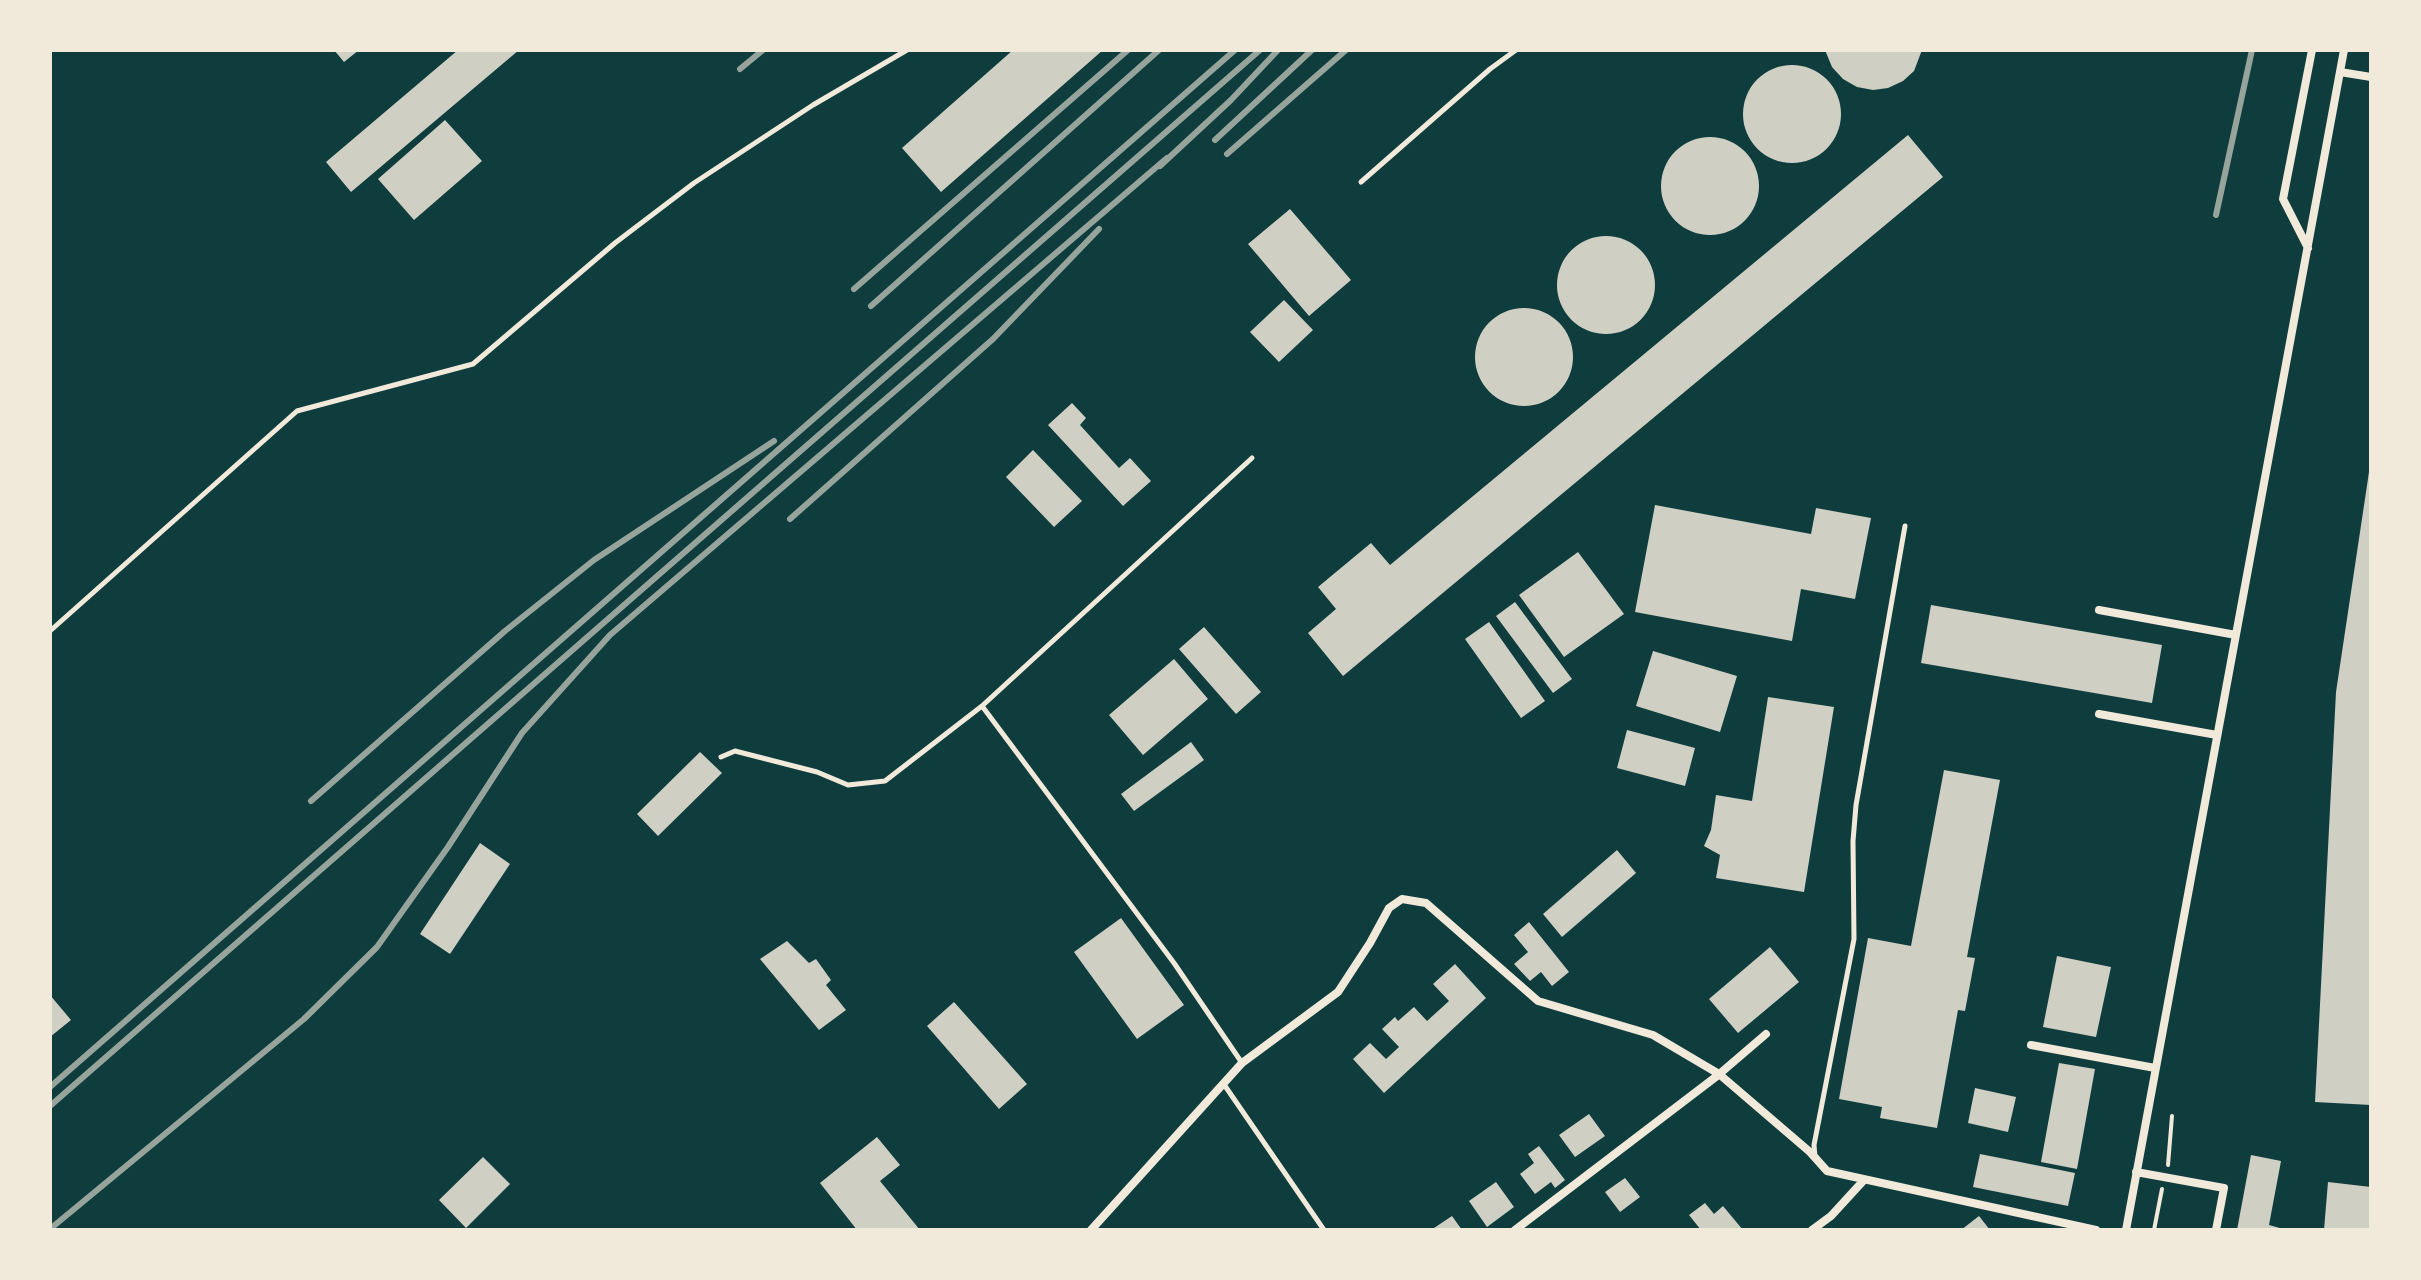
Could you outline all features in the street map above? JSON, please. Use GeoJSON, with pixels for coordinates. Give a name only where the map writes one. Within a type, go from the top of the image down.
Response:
{"type":"FeatureCollection","features":[{"type":"Feature","properties":{"kind":"street"},"geometry":{"type":"LineString","coordinates":[[2308,248],[2283,199],[2312,50]]}},
{"type":"Feature","properties":{"kind":"street"},"geometry":{"type":"LineString","coordinates":[[2126,1230],[2344,50]]}},
{"type":"Feature","properties":{"kind":"street"},"geometry":{"type":"LineString","coordinates":[[2340,72],[2371,77]]}},
{"type":"Feature","properties":{"kind":"street"},"geometry":{"type":"LineString","coordinates":[[2099,610],[2236,635]]}},
{"type":"Feature","properties":{"kind":"street"},"geometry":{"type":"LineString","coordinates":[[2099,714],[2217,735]]}},
{"type":"Feature","properties":{"kind":"street"},"geometry":{"type":"LineString","coordinates":[[1091,1230],[1242,1063],[1338,992],[1389,908],[1402,899],[1426,903],[1538,1001],[1653,1035],[1719,1074],[1827,1171],[2096,1230]]}},
{"type":"Feature","properties":{"kind":"street"},"geometry":{"type":"LineString","coordinates":[[1515,1230],[1719,1074],[1766,1034]]}},
{"type":"Feature","properties":{"kind":"street"},"geometry":{"type":"LineString","coordinates":[[2031,1045],[2155,1068]]}},
{"type":"Feature","properties":{"kind":"street"},"geometry":{"type":"LineString","coordinates":[[2136,1172],[2224,1188],[2216,1230]]}},
{"type":"Feature","properties":{"kind":"street"},"geometry":{"type":"LineString","coordinates":[[1812,1230],[1831,1216],[1864,1180]]}},
{"type":"Feature","properties":{"kind":"lane"},"geometry":{"type":"LineString","coordinates":[[50,631],[297,411],[473,364],[615,243],[694,183],[813,105],[907,50]]}},
{"type":"Feature","properties":{"kind":"lane"},"geometry":{"type":"LineString","coordinates":[[1361,182],[1516,50]]}},
{"type":"Feature","properties":{"kind":"lane"},"geometry":{"type":"LineString","coordinates":[[721,757],[735,751],[817,772],[848,785],[885,781],[982,706],[1252,458]]}},
{"type":"Feature","properties":{"kind":"lane"},"geometry":{"type":"LineString","coordinates":[[1817,1159],[1814,1145],[1854,939],[1853,841],[1856,805],[1905,526]]}},
{"type":"Feature","properties":{"kind":"lane"},"geometry":{"type":"LineString","coordinates":[[982,706],[1165,952],[1242,1063]]}},
{"type":"Feature","properties":{"kind":"lane"},"geometry":{"type":"LineString","coordinates":[[1223,1083],[1324,1230]]}},
{"type":"Feature","properties":{"kind":"building"},"geometry":{"type":"Polygon","coordinates":[[[334,50],[359,50],[344,62],[334,50]]]}},
{"type":"Feature","properties":{"kind":"building"},"geometry":{"type":"Polygon","coordinates":[[[458,50],[519,50],[351,192],[326,162],[458,50]]]}},
{"type":"Feature","properties":{"kind":"building"},"geometry":{"type":"Polygon","coordinates":[[[1013,50],[1103,50],[941,192],[902,148],[1013,50]]]}},
{"type":"Feature","properties":{"kind":"building"},"geometry":{"type":"Polygon","coordinates":[[[1825,50],[1922,50],[1914,71],[1903,81],[1873,90],[1857,87],[1843,79],[1832,67],[1825,50]]]}},
{"type":"Feature","properties":{"kind":"building"},"geometry":{"type":"Polygon","coordinates":[[[1792,65],[1811,69],[1827,79],[1837,95],[1841,114],[1837,133],[1827,149],[1811,159],[1792,163],[1773,159],[1757,149],[1747,133],[1743,114],[1747,95],[1757,79],[1773,69],[1792,65]]]}},
{"type":"Feature","properties":{"kind":"building"},"geometry":{"type":"Polygon","coordinates":[[[445,120],[482,161],[414,220],[378,179],[445,120]]]}},
{"type":"Feature","properties":{"kind":"building"},"geometry":{"type":"Polygon","coordinates":[[[1908,135],[1943,177],[1343,676],[1308,633],[1336,609],[1318,587],[1371,543],[1390,565],[1908,135]]]}},
{"type":"Feature","properties":{"kind":"building"},"geometry":{"type":"Polygon","coordinates":[[[1710,137],[1729,141],[1744,152],[1755,167],[1759,186],[1755,205],[1744,220],[1729,231],[1710,235],[1691,231],[1676,220],[1665,205],[1661,186],[1665,167],[1676,152],[1691,141],[1710,137]]]}},
{"type":"Feature","properties":{"kind":"building"},"geometry":{"type":"Polygon","coordinates":[[[1290,209],[1351,280],[1309,316],[1248,244],[1290,209]]]}},
{"type":"Feature","properties":{"kind":"building"},"geometry":{"type":"Polygon","coordinates":[[[1606,236],[1625,240],[1641,250],[1651,266],[1655,285],[1651,304],[1641,320],[1625,330],[1606,334],[1587,330],[1571,320],[1561,304],[1557,285],[1561,266],[1571,250],[1587,240],[1606,236]]]}},
{"type":"Feature","properties":{"kind":"building"},"geometry":{"type":"Polygon","coordinates":[[[1284,300],[1313,330],[1279,362],[1250,332],[1284,300]]]}},
{"type":"Feature","properties":{"kind":"building"},"geometry":{"type":"Polygon","coordinates":[[[1524,308],[1543,312],[1558,323],[1569,338],[1573,357],[1569,376],[1558,391],[1543,402],[1524,406],[1505,402],[1490,391],[1479,376],[1475,357],[1479,338],[1490,323],[1505,312],[1524,308]]]}},
{"type":"Feature","properties":{"kind":"building"},"geometry":{"type":"Polygon","coordinates":[[[1072,403],[1086,418],[1080,425],[1119,468],[1130,458],[1151,481],[1123,506],[1048,425],[1072,403]]]}},
{"type":"Feature","properties":{"kind":"building"},"geometry":{"type":"Polygon","coordinates":[[[1033,450],[1082,501],[1054,527],[1006,477],[1033,450]]]}},
{"type":"Feature","properties":{"kind":"building"},"geometry":{"type":"Polygon","coordinates":[[[2369,472],[2371,1105],[2315,1102],[2336,692],[2369,472]]]}},
{"type":"Feature","properties":{"kind":"building"},"geometry":{"type":"Polygon","coordinates":[[[1655,505],[1811,534],[1816,508],[1871,518],[1855,599],[1801,589],[1792,641],[1635,612],[1655,505]]]}},
{"type":"Feature","properties":{"kind":"building"},"geometry":{"type":"Polygon","coordinates":[[[1578,552],[1624,614],[1564,657],[1519,595],[1578,552]]]}},
{"type":"Feature","properties":{"kind":"building"},"geometry":{"type":"Polygon","coordinates":[[[1515,602],[1572,679],[1553,693],[1496,616],[1515,602]]]}},
{"type":"Feature","properties":{"kind":"building"},"geometry":{"type":"Polygon","coordinates":[[[1931,605],[2162,645],[2152,703],[1921,663],[1931,605]]]}},
{"type":"Feature","properties":{"kind":"building"},"geometry":{"type":"Polygon","coordinates":[[[1489,622],[1545,701],[1521,718],[1465,639],[1489,622]]]}},
{"type":"Feature","properties":{"kind":"building"},"geometry":{"type":"Polygon","coordinates":[[[1204,627],[1261,692],[1236,714],[1179,649],[1204,627]]]}},
{"type":"Feature","properties":{"kind":"building"},"geometry":{"type":"Polygon","coordinates":[[[1653,651],[1737,676],[1720,732],[1636,706],[1653,651]]]}},
{"type":"Feature","properties":{"kind":"building"},"geometry":{"type":"Polygon","coordinates":[[[1174,659],[1208,699],[1143,755],[1109,715],[1174,659]]]}},
{"type":"Feature","properties":{"kind":"building"},"geometry":{"type":"Polygon","coordinates":[[[1768,697],[1834,707],[1804,892],[1716,878],[1720,855],[1704,846],[1711,830],[1716,795],[1752,801],[1768,697]]]}},
{"type":"Feature","properties":{"kind":"building"},"geometry":{"type":"Polygon","coordinates":[[[1627,730],[1695,748],[1685,786],[1617,768],[1627,730]]]}},
{"type":"Feature","properties":{"kind":"building"},"geometry":{"type":"Polygon","coordinates":[[[1191,742],[1204,760],[1134,811],[1121,794],[1191,742]]]}},
{"type":"Feature","properties":{"kind":"building"},"geometry":{"type":"Polygon","coordinates":[[[700,752],[722,773],[658,836],[637,814],[700,752]]]}},
{"type":"Feature","properties":{"kind":"building"},"geometry":{"type":"Polygon","coordinates":[[[1944,770],[2000,780],[1967,957],[1975,958],[1965,1011],[1958,1010],[1937,1128],[1880,1118],[1882,1107],[1839,1099],[1868,938],[1911,946],[1944,770]]]}},
{"type":"Feature","properties":{"kind":"building"},"geometry":{"type":"Polygon","coordinates":[[[480,843],[510,864],[450,954],[420,934],[480,843]]]}},
{"type":"Feature","properties":{"kind":"building"},"geometry":{"type":"Polygon","coordinates":[[[1617,850],[1636,873],[1562,937],[1543,914],[1617,850]]]}},
{"type":"Feature","properties":{"kind":"building"},"geometry":{"type":"Polygon","coordinates":[[[1121,918],[1184,1005],[1137,1039],[1074,952],[1121,918]]]}},
{"type":"Feature","properties":{"kind":"building"},"geometry":{"type":"Polygon","coordinates":[[[1529,922],[1569,972],[1552,986],[1541,972],[1530,981],[1514,964],[1528,952],[1514,935],[1529,922]]]}},
{"type":"Feature","properties":{"kind":"building"},"geometry":{"type":"Polygon","coordinates":[[[787,941],[809,963],[816,959],[831,980],[826,985],[846,1010],[819,1030],[760,959],[787,941]]]}},
{"type":"Feature","properties":{"kind":"building"},"geometry":{"type":"Polygon","coordinates":[[[1770,947],[1799,982],[1738,1033],[1709,999],[1770,947]]]}},
{"type":"Feature","properties":{"kind":"building"},"geometry":{"type":"Polygon","coordinates":[[[2057,956],[2111,967],[2096,1037],[2043,1027],[2057,956]]]}},
{"type":"Feature","properties":{"kind":"building"},"geometry":{"type":"Polygon","coordinates":[[[1455,964],[1486,998],[1384,1093],[1353,1059],[1370,1043],[1386,1059],[1399,1047],[1382,1029],[1395,1017],[1398,1021],[1414,1007],[1427,1021],[1449,1001],[1433,984],[1455,964]]]}},
{"type":"Feature","properties":{"kind":"building"},"geometry":{"type":"Polygon","coordinates":[[[50,995],[71,1020],[50,1037],[50,995]]]}},
{"type":"Feature","properties":{"kind":"building"},"geometry":{"type":"Polygon","coordinates":[[[954,1002],[1027,1084],[999,1109],[927,1026],[954,1002]]]}},
{"type":"Feature","properties":{"kind":"building"},"geometry":{"type":"Polygon","coordinates":[[[2059,1063],[2095,1069],[2077,1169],[2041,1162],[2059,1063]]]}},
{"type":"Feature","properties":{"kind":"building"},"geometry":{"type":"Polygon","coordinates":[[[1975,1088],[2016,1097],[2008,1132],[1968,1123],[1975,1088]]]}},
{"type":"Feature","properties":{"kind":"building"},"geometry":{"type":"Polygon","coordinates":[[[1589,1114],[1605,1136],[1575,1157],[1559,1135],[1589,1114]]]}},
{"type":"Feature","properties":{"kind":"building"},"geometry":{"type":"Polygon","coordinates":[[[877,1137],[900,1165],[880,1181],[920,1230],[857,1230],[820,1183],[877,1137]]]}},
{"type":"Feature","properties":{"kind":"building"},"geometry":{"type":"Polygon","coordinates":[[[1539,1146],[1565,1180],[1555,1188],[1551,1182],[1535,1194],[1520,1174],[1534,1163],[1528,1154],[1539,1146]]]}},
{"type":"Feature","properties":{"kind":"building"},"geometry":{"type":"Polygon","coordinates":[[[1980,1154],[2075,1173],[2068,1206],[1973,1187],[1980,1154]]]}},
{"type":"Feature","properties":{"kind":"building"},"geometry":{"type":"Polygon","coordinates":[[[2251,1155],[2281,1161],[2269,1225],[2287,1230],[2237,1230],[2251,1155]]]}},
{"type":"Feature","properties":{"kind":"building"},"geometry":{"type":"Polygon","coordinates":[[[483,1157],[510,1184],[466,1228],[439,1200],[483,1157]]]}},
{"type":"Feature","properties":{"kind":"building"},"geometry":{"type":"Polygon","coordinates":[[[1625,1178],[1640,1197],[1620,1212],[1605,1192],[1625,1178]]]}},
{"type":"Feature","properties":{"kind":"building"},"geometry":{"type":"Polygon","coordinates":[[[1496,1182],[1514,1207],[1487,1227],[1469,1201],[1496,1182]]]}},
{"type":"Feature","properties":{"kind":"building"},"geometry":{"type":"Polygon","coordinates":[[[2328,1182],[2371,1187],[2371,1230],[2324,1230],[2328,1182]]]}},
{"type":"Feature","properties":{"kind":"building"},"geometry":{"type":"Polygon","coordinates":[[[1705,1203],[1714,1214],[1723,1206],[1743,1230],[1701,1230],[1689,1215],[1705,1203]]]}},
{"type":"Feature","properties":{"kind":"building"},"geometry":{"type":"Polygon","coordinates":[[[1452,1216],[1462,1230],[1431,1230],[1452,1216]]]}},
{"type":"Feature","properties":{"kind":"building"},"geometry":{"type":"Polygon","coordinates":[[[1979,1216],[1990,1230],[1961,1230],[1979,1216]]]}},
{"type":"Feature","properties":{"kind":"railway"},"geometry":{"type":"LineString","coordinates":[[740,69],[763,50]]}},
{"type":"Feature","properties":{"kind":"railway"},"geometry":{"type":"LineString","coordinates":[[854,289],[1128,50]]}},
{"type":"Feature","properties":{"kind":"railway"},"geometry":{"type":"LineString","coordinates":[[871,306],[1159,50]]}},
{"type":"Feature","properties":{"kind":"railway"},"geometry":{"type":"LineString","coordinates":[[50,1087],[1235,50]]}},
{"type":"Feature","properties":{"kind":"railway"},"geometry":{"type":"LineString","coordinates":[[50,1106],[1260,50]]}},
{"type":"Feature","properties":{"kind":"railway"},"geometry":{"type":"LineString","coordinates":[[1160,166],[1231,100],[1278,50]]}},
{"type":"Feature","properties":{"kind":"railway"},"geometry":{"type":"LineString","coordinates":[[1215,140],[1312,50]]}},
{"type":"Feature","properties":{"kind":"railway"},"geometry":{"type":"LineString","coordinates":[[1227,154],[1346,50]]}},
{"type":"Feature","properties":{"kind":"railway"},"geometry":{"type":"LineString","coordinates":[[2216,215],[2252,50]]}},
{"type":"Feature","properties":{"kind":"railway"},"geometry":{"type":"LineString","coordinates":[[50,1229],[304,1019],[377,947],[448,847],[522,733],[610,635],[1167,158]]}},
{"type":"Feature","properties":{"kind":"railway"},"geometry":{"type":"LineString","coordinates":[[790,519],[993,339],[1099,229]]}},
{"type":"Feature","properties":{"kind":"railway"},"geometry":{"type":"LineString","coordinates":[[311,801],[505,631],[594,560],[774,441]]}}]}
